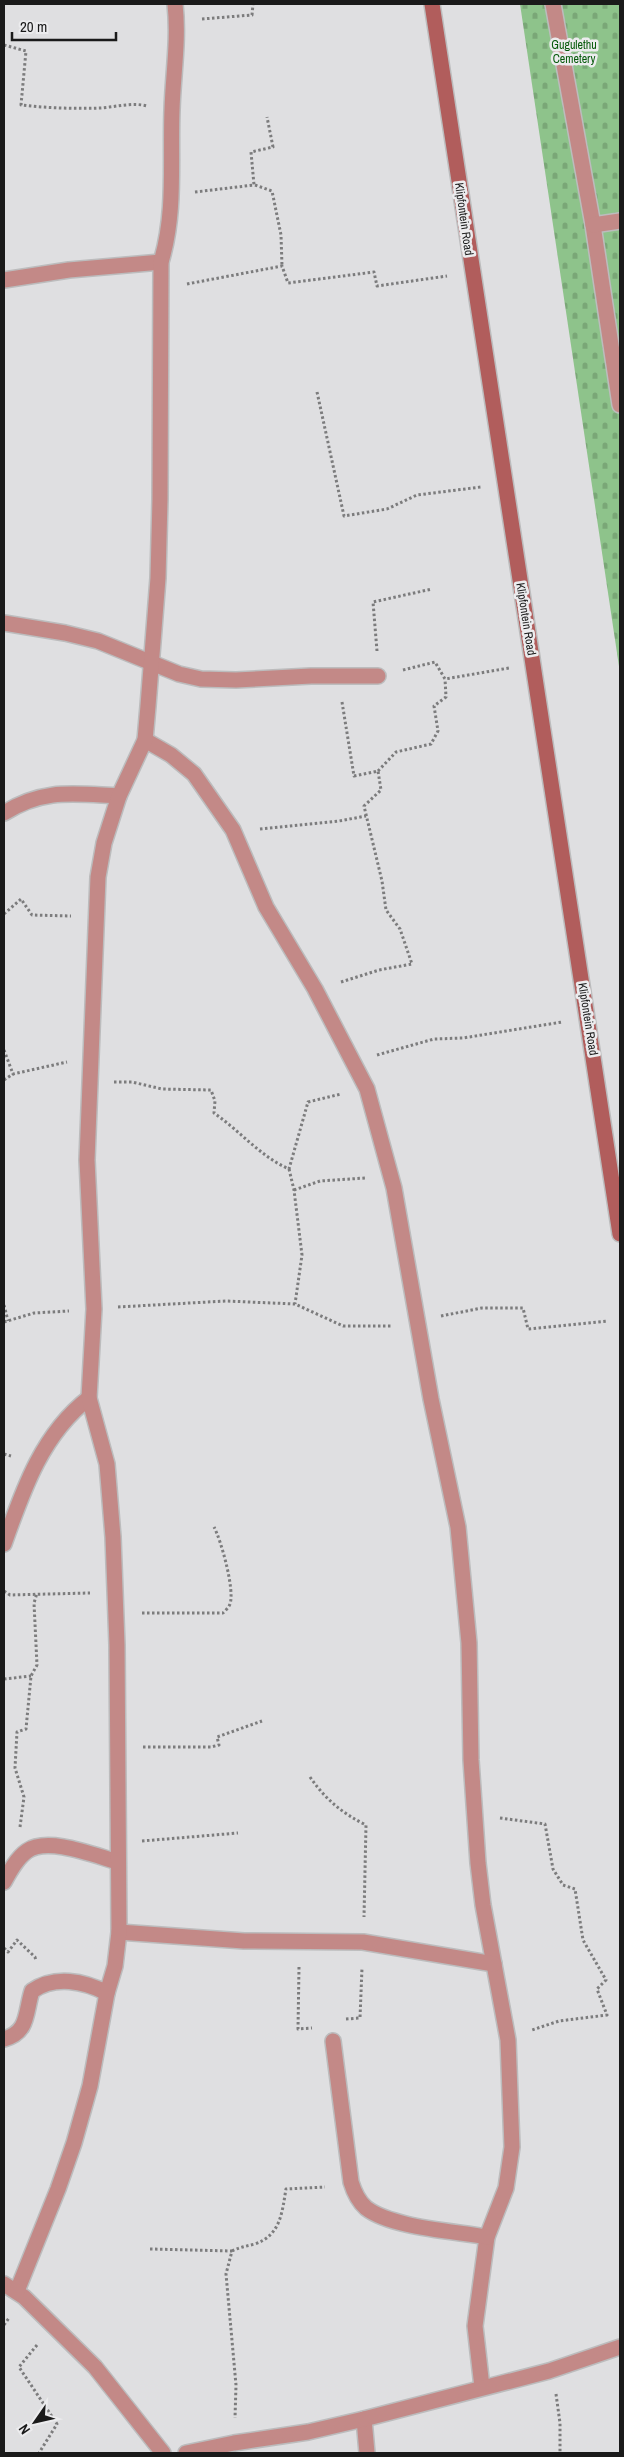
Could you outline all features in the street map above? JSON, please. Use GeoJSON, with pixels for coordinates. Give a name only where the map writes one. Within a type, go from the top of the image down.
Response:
{"type":"FeatureCollection","features":[{"type":"Feature","properties":{"kind":"main road","name":"Klipfontein Road"},"geometry":{"type":"LineString","coordinates":[[432,4],[620,1234]]}},
{"type":"Feature","properties":{"kind":"street"},"geometry":{"type":"LineString","coordinates":[[163,2453],[95,2367],[53,2325],[10,2287],[58,2189],[74,2143],[90,2086],[107,1993],[115,1966],[119,1932],[116,1613],[107,1464],[89,1398],[94,1309],[87,1160],[99,868],[104,843],[119,796],[145,740],[153,662],[160,498],[160,262],[167,242],[172,194],[172,113],[177,20],[175,4]]}},
{"type":"Feature","properties":{"kind":"street"},"geometry":{"type":"LineString","coordinates":[[553,4],[593,225],[620,405]]}},
{"type":"Feature","properties":{"kind":"street"},"geometry":{"type":"LineString","coordinates":[[593,225],[620,221]]}},
{"type":"Feature","properties":{"kind":"street"},"geometry":{"type":"LineString","coordinates":[[4,280],[69,270],[160,262]]}},
{"type":"Feature","properties":{"kind":"street"},"geometry":{"type":"LineString","coordinates":[[4,623],[65,632],[98,641],[179,674],[217,680],[378,676]]}},
{"type":"Feature","properties":{"kind":"street"},"geometry":{"type":"LineString","coordinates":[[145,740],[171,755],[194,774],[216,802],[233,830],[266,907],[315,989],[367,1089],[394,1188],[460,1546],[469,1643],[474,1815],[484,1906],[508,2040],[512,2147],[506,2188],[488,2237],[475,2326],[482,2387]]}},
{"type":"Feature","properties":{"kind":"street"},"geometry":{"type":"LineString","coordinates":[[4,813],[33,798],[51,794],[119,796]]}},
{"type":"Feature","properties":{"kind":"street"},"geometry":{"type":"LineString","coordinates":[[4,1544],[36,1464],[56,1429],[72,1411],[89,1398]]}},
{"type":"Feature","properties":{"kind":"street"},"geometry":{"type":"LineString","coordinates":[[4,1882],[15,1863],[28,1850],[43,1845],[62,1847],[118,1862]]}},
{"type":"Feature","properties":{"kind":"street"},"geometry":{"type":"LineString","coordinates":[[119,1932],[197,1939],[363,1942],[494,1964]]}},
{"type":"Feature","properties":{"kind":"street"},"geometry":{"type":"LineString","coordinates":[[4,2039],[15,2036],[22,2030],[32,1991],[42,1984],[74,1981],[91,1984],[107,1993]]}},
{"type":"Feature","properties":{"kind":"street"},"geometry":{"type":"LineString","coordinates":[[334,2034],[351,2182],[355,2195],[379,2216],[400,2223],[488,2237]]}},
{"type":"Feature","properties":{"kind":"street"},"geometry":{"type":"LineString","coordinates":[[186,2453],[234,2443],[308,2432],[364,2419],[550,2371],[620,2347]]}},
{"type":"Feature","properties":{"kind":"street"},"geometry":{"type":"LineString","coordinates":[[364,2419],[367,2453]]}},
{"type":"Feature","properties":{"kind":"path"},"geometry":{"type":"LineString","coordinates":[[177,20],[252,15],[253,4]]}},
{"type":"Feature","properties":{"kind":"path"},"geometry":{"type":"LineString","coordinates":[[4,45],[26,51],[21,105],[51,108],[100,108],[138,104],[172,113]]}},
{"type":"Feature","properties":{"kind":"path"},"geometry":{"type":"LineString","coordinates":[[254,185],[251,152],[273,147],[267,116]]}},
{"type":"Feature","properties":{"kind":"path"},"geometry":{"type":"LineString","coordinates":[[172,194],[254,185],[272,191],[281,235],[282,266],[288,283],[374,272],[377,286],[450,275]]}},
{"type":"Feature","properties":{"kind":"path"},"geometry":{"type":"LineString","coordinates":[[161,289],[282,266]]}},
{"type":"Feature","properties":{"kind":"path"},"geometry":{"type":"LineString","coordinates":[[317,392],[344,516],[387,509],[417,495],[482,486]]}},
{"type":"Feature","properties":{"kind":"path"},"geometry":{"type":"LineString","coordinates":[[340,676],[354,776],[378,771],[396,752],[431,744],[438,730],[434,706],[446,697],[445,679],[435,662],[378,676],[373,602],[432,589]]}},
{"type":"Feature","properties":{"kind":"path"},"geometry":{"type":"LineString","coordinates":[[445,679],[509,668]]}},
{"type":"Feature","properties":{"kind":"path"},"geometry":{"type":"LineString","coordinates":[[315,989],[324,988],[379,970],[412,964],[400,929],[386,910],[382,881],[364,806],[381,790],[378,771]]}},
{"type":"Feature","properties":{"kind":"path"},"geometry":{"type":"LineString","coordinates":[[233,830],[299,826],[366,816]]}},
{"type":"Feature","properties":{"kind":"path"},"geometry":{"type":"LineString","coordinates":[[4,914],[20,899],[32,914],[97,916]]}},
{"type":"Feature","properties":{"kind":"path"},"geometry":{"type":"LineString","coordinates":[[352,1062],[434,1040],[463,1038],[563,1022]]}},
{"type":"Feature","properties":{"kind":"path"},"geometry":{"type":"LineString","coordinates":[[4,1050],[13,1074]]}},
{"type":"Feature","properties":{"kind":"path"},"geometry":{"type":"LineString","coordinates":[[4,1080],[13,1074],[50,1067],[91,1054]]}},
{"type":"Feature","properties":{"kind":"path"},"geometry":{"type":"LineString","coordinates":[[91,1082],[132,1082],[162,1090],[212,1090],[216,1101],[214,1113],[233,1126],[274,1163],[289,1169]]}},
{"type":"Feature","properties":{"kind":"path"},"geometry":{"type":"LineString","coordinates":[[295,1304],[302,1255],[294,1190],[289,1169],[308,1102],[367,1089]]}},
{"type":"Feature","properties":{"kind":"path"},"geometry":{"type":"LineString","coordinates":[[294,1190],[320,1181],[371,1178],[394,1188]]}},
{"type":"Feature","properties":{"kind":"path"},"geometry":{"type":"LineString","coordinates":[[4,1305],[6,1322],[34,1313],[226,1301],[295,1304],[343,1326],[419,1326],[447,1313],[482,1308],[523,1308],[528,1329],[608,1321]]}},
{"type":"Feature","properties":{"kind":"path"},"geometry":{"type":"LineString","coordinates":[[116,1613],[223,1613],[230,1604],[230,1586],[221,1540],[214,1527]]}},
{"type":"Feature","properties":{"kind":"path"},"geometry":{"type":"LineString","coordinates":[[4,1591],[10,1595],[37,1593],[115,1594]]}},
{"type":"Feature","properties":{"kind":"path"},"geometry":{"type":"LineString","coordinates":[[19,1836],[24,1797],[15,1768],[17,1732],[26,1729],[31,1676],[37,1665],[34,1602],[37,1593]]}},
{"type":"Feature","properties":{"kind":"path"},"geometry":{"type":"LineString","coordinates":[[4,1679],[31,1676]]}},
{"type":"Feature","properties":{"kind":"path"},"geometry":{"type":"LineString","coordinates":[[117,1746],[210,1747],[219,1745],[217,1737],[262,1720]]}},
{"type":"Feature","properties":{"kind":"path"},"geometry":{"type":"LineString","coordinates":[[297,1941],[300,1990],[298,2029],[334,2034],[344,2019],[360,2018],[366,1825],[346,1815],[323,1796],[310,1777]]}},
{"type":"Feature","properties":{"kind":"path"},"geometry":{"type":"LineString","coordinates":[[474,1815],[545,1824],[554,1869],[563,1885],[575,1889],[583,1940],[606,1980],[597,1989],[606,2015],[559,2021],[508,2040]]}},
{"type":"Feature","properties":{"kind":"path"},"geometry":{"type":"LineString","coordinates":[[119,1843],[238,1833]]}},
{"type":"Feature","properties":{"kind":"path"},"geometry":{"type":"LineString","coordinates":[[4,1948],[8,1952],[17,1940],[35,1957],[42,1984]]}},
{"type":"Feature","properties":{"kind":"path"},"geometry":{"type":"LineString","coordinates":[[150,2249],[232,2251],[256,2243],[271,2235],[281,2223],[286,2188],[319,2188],[351,2182]]}},
{"type":"Feature","properties":{"kind":"path"},"geometry":{"type":"LineString","coordinates":[[232,2251],[226,2274],[236,2385],[234,2443]]}},
{"type":"Feature","properties":{"kind":"path"},"geometry":{"type":"LineString","coordinates":[[39,2453],[57,2424],[19,2367],[53,2325]]}},
{"type":"Feature","properties":{"kind":"path"},"geometry":{"type":"LineString","coordinates":[[550,2371],[560,2424],[560,2453]]}},
{"type":"Feature","properties":{"kind":"green space","name":"Gugulethu Cemetery"},"geometry":{"type":"Polygon","coordinates":[[[520,4],[620,4],[620,673],[520,4]]]}}]}
